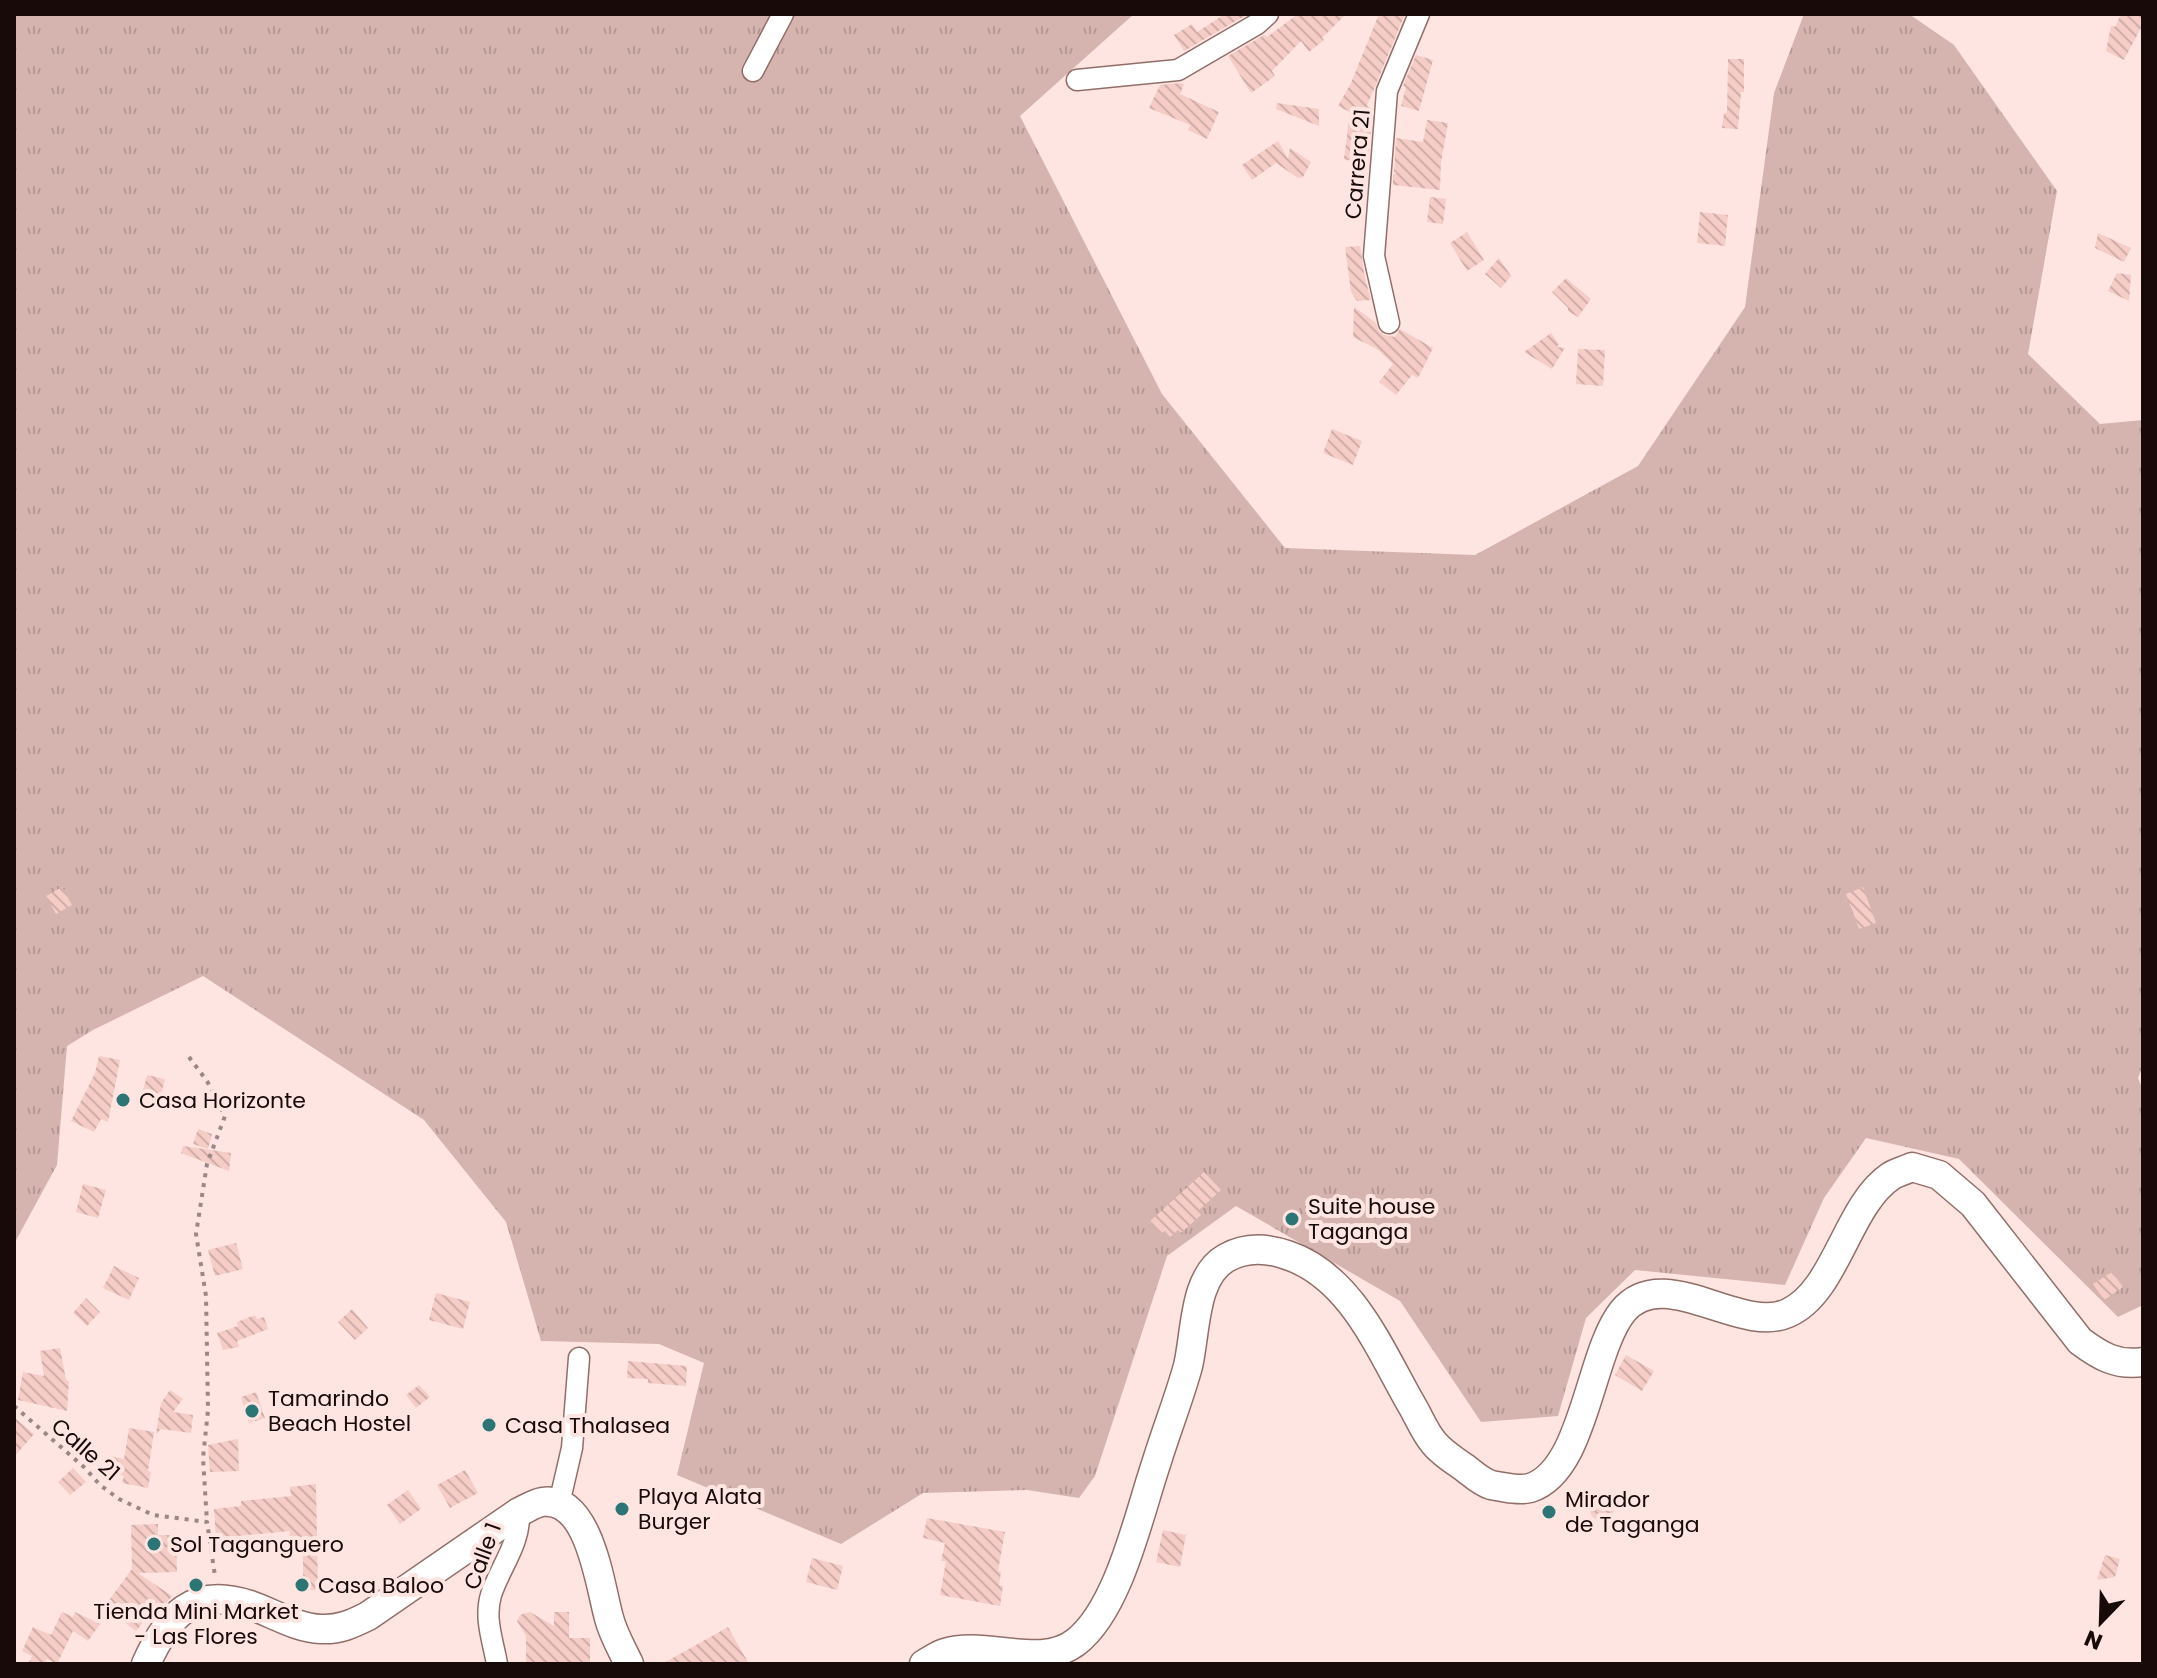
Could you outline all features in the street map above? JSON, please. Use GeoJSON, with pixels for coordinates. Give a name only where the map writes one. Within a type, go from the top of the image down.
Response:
{"type":"FeatureCollection","features":[{"type":"Feature","properties":{"kind":"street"},"geometry":{"type":"LineString","coordinates":[[753,71],[783,14]]}},
{"type":"Feature","properties":{"kind":"street"},"geometry":{"type":"LineString","coordinates":[[1077,80],[1178,70],[1257,24],[1268,14]]}},
{"type":"Feature","properties":{"kind":"street","name":"Carrera 21"},"geometry":{"type":"LineString","coordinates":[[1389,323],[1374,256],[1387,91],[1419,14]]}},
{"type":"Feature","properties":{"kind":"street"},"geometry":{"type":"LineString","coordinates":[[924,1664],[946,1652],[985,1650],[1046,1654],[1075,1643],[1100,1615],[1118,1579],[1183,1381],[1208,1277],[1223,1259],[1246,1250],[1275,1250],[1305,1261],[1331,1280],[1355,1309],[1433,1442],[1487,1484],[1513,1488],[1526,1489],[1549,1479],[1567,1453],[1607,1344],[1623,1311],[1644,1295],[1670,1294],[1758,1316],[1785,1315],[1810,1299],[1868,1201],[1889,1177],[1912,1167],[1939,1175],[1973,1204],[2080,1341],[2100,1356],[2122,1364],[2143,1362]]}},
{"type":"Feature","properties":{"kind":"street"},"geometry":{"type":"LineString","coordinates":[[559,1504],[572,1448],[579,1358]]}},
{"type":"Feature","properties":{"kind":"street"},"geometry":{"type":"LineString","coordinates":[[146,1664],[159,1634],[186,1606],[218,1598],[249,1605],[286,1621],[318,1629],[344,1628],[368,1616],[519,1512],[543,1502],[559,1504],[579,1521],[589,1542],[610,1622],[629,1664]]}},
{"type":"Feature","properties":{"kind":"street","name":"Calle 1"},"geometry":{"type":"LineString","coordinates":[[497,1664],[487,1616],[491,1596],[517,1536],[519,1512]]}},
{"type":"Feature","properties":{"kind":"path"},"geometry":{"type":"LineString","coordinates":[[189,1057],[207,1081],[225,1116],[207,1164],[196,1234],[206,1296],[208,1410],[203,1458],[207,1522],[218,1598]]}},
{"type":"Feature","properties":{"kind":"path","name":"Calle 21"},"geometry":{"type":"LineString","coordinates":[[14,1406],[119,1499],[153,1515],[207,1522]]}},
{"type":"Feature","properties":{"kind":"green space"},"geometry":{"type":"Polygon","coordinates":[[[14,14],[1134,14],[1020,116],[1162,394],[1285,548],[1475,555],[1638,466],[1745,307],[1774,93],[1804,14],[1909,14],[1954,45],[2057,191],[2028,354],[2100,424],[2143,420],[2143,1065],[2138,1078],[2143,1090],[2143,1305],[2118,1317],[1959,1159],[1866,1138],[1824,1198],[1785,1285],[1635,1270],[1586,1318],[1558,1416],[1481,1422],[1400,1301],[1236,1206],[1167,1256],[1095,1476],[1079,1498],[1027,1490],[923,1493],[841,1544],[677,1475],[704,1363],[659,1344],[541,1341],[506,1222],[424,1120],[203,976],[67,1046],[57,1165],[14,1244],[14,14]]]}},
{"type":"Feature","properties":{"kind":"building"},"geometry":{"type":"Polygon","coordinates":[[[1225,14],[1248,14],[1184,51],[1174,35],[1192,24],[1197,32],[1225,14]]]}},
{"type":"Feature","properties":{"kind":"building"},"geometry":{"type":"Polygon","coordinates":[[[1298,14],[1346,14],[1309,52],[1301,41],[1272,71],[1275,76],[1251,93],[1228,56],[1264,35],[1267,37],[1298,14]]]}},
{"type":"Feature","properties":{"kind":"building"},"geometry":{"type":"Polygon","coordinates":[[[1379,14],[1405,14],[1367,106],[1373,109],[1368,166],[1344,159],[1350,112],[1338,106],[1351,83],[1379,14]]]}},
{"type":"Feature","properties":{"kind":"building"},"geometry":{"type":"Polygon","coordinates":[[[2121,14],[2143,14],[2143,24],[2124,60],[2106,51],[2111,26],[2115,27],[2121,14]]]}},
{"type":"Feature","properties":{"kind":"building"},"geometry":{"type":"Polygon","coordinates":[[[1416,55],[1433,60],[1419,111],[1401,106],[1406,87],[1403,86],[1416,55]]]}},
{"type":"Feature","properties":{"kind":"building"},"geometry":{"type":"Polygon","coordinates":[[[1728,59],[1744,59],[1744,92],[1741,92],[1738,129],[1722,128],[1724,113],[1727,113],[1728,59]]]}},
{"type":"Feature","properties":{"kind":"building"},"geometry":{"type":"Polygon","coordinates":[[[1184,84],[1180,94],[1219,112],[1207,139],[1188,130],[1190,125],[1149,108],[1160,85],[1184,84]]]}},
{"type":"Feature","properties":{"kind":"building"},"geometry":{"type":"Polygon","coordinates":[[[1277,103],[1319,109],[1319,126],[1276,109],[1277,103]]]}},
{"type":"Feature","properties":{"kind":"building"},"geometry":{"type":"Polygon","coordinates":[[[1427,120],[1448,123],[1440,190],[1393,185],[1393,174],[1397,173],[1394,172],[1396,138],[1423,142],[1427,120]]]}},
{"type":"Feature","properties":{"kind":"building"},"geometry":{"type":"Polygon","coordinates":[[[1278,141],[1288,159],[1290,148],[1311,162],[1303,177],[1298,178],[1276,163],[1252,180],[1242,165],[1278,141]]]}},
{"type":"Feature","properties":{"kind":"building"},"geometry":{"type":"Polygon","coordinates":[[[1430,197],[1446,199],[1443,224],[1427,222],[1430,197]]]}},
{"type":"Feature","properties":{"kind":"building"},"geometry":{"type":"Polygon","coordinates":[[[1700,212],[1728,215],[1725,246],[1697,243],[1700,212]]]}},
{"type":"Feature","properties":{"kind":"building"},"geometry":{"type":"Polygon","coordinates":[[[1467,232],[1484,260],[1467,271],[1450,243],[1467,232]]]}},
{"type":"Feature","properties":{"kind":"building"},"geometry":{"type":"Polygon","coordinates":[[[2098,233],[2131,248],[2124,262],[2095,248],[2098,233]]]}},
{"type":"Feature","properties":{"kind":"building"},"geometry":{"type":"Polygon","coordinates":[[[1360,246],[1371,300],[1357,301],[1351,292],[1345,247],[1360,246]]]}},
{"type":"Feature","properties":{"kind":"building"},"geometry":{"type":"Polygon","coordinates":[[[1499,258],[1511,276],[1501,288],[1485,274],[1499,258]]]}},
{"type":"Feature","properties":{"kind":"building"},"geometry":{"type":"Polygon","coordinates":[[[2117,273],[2131,275],[2129,301],[2108,291],[2117,273]]]}},
{"type":"Feature","properties":{"kind":"building"},"geometry":{"type":"Polygon","coordinates":[[[1566,278],[1591,299],[1578,317],[1568,311],[1552,292],[1566,278]]]}},
{"type":"Feature","properties":{"kind":"building"},"geometry":{"type":"Polygon","coordinates":[[[1354,307],[1376,323],[1384,335],[1395,337],[1400,329],[1433,348],[1418,378],[1412,375],[1396,395],[1379,382],[1393,364],[1377,349],[1353,337],[1354,307]]]}},
{"type":"Feature","properties":{"kind":"building"},"geometry":{"type":"Polygon","coordinates":[[[1551,333],[1559,344],[1557,347],[1565,348],[1552,369],[1524,352],[1551,333]]]}},
{"type":"Feature","properties":{"kind":"building"},"geometry":{"type":"Polygon","coordinates":[[[1578,349],[1605,350],[1603,386],[1576,384],[1578,349]]]}},
{"type":"Feature","properties":{"kind":"building"},"geometry":{"type":"Polygon","coordinates":[[[1332,429],[1362,441],[1353,465],[1323,453],[1332,429]]]}},
{"type":"Feature","properties":{"kind":"building"},"geometry":{"type":"Polygon","coordinates":[[[62,887],[72,905],[56,914],[46,896],[62,887]]]}},
{"type":"Feature","properties":{"kind":"building"},"geometry":{"type":"Polygon","coordinates":[[[1863,887],[1876,923],[1859,929],[1846,894],[1863,887]]]}},
{"type":"Feature","properties":{"kind":"building"},"geometry":{"type":"Polygon","coordinates":[[[99,1056],[120,1060],[108,1122],[101,1119],[94,1132],[71,1121],[95,1073],[99,1056]]]}},
{"type":"Feature","properties":{"kind":"building"},"geometry":{"type":"Polygon","coordinates":[[[147,1075],[165,1079],[160,1099],[142,1094],[147,1075]]]}},
{"type":"Feature","properties":{"kind":"building"},"geometry":{"type":"Polygon","coordinates":[[[198,1129],[212,1134],[208,1149],[193,1144],[198,1129]]]}},
{"type":"Feature","properties":{"kind":"building"},"geometry":{"type":"Polygon","coordinates":[[[183,1146],[231,1153],[229,1171],[181,1153],[183,1146]]]}},
{"type":"Feature","properties":{"kind":"building"},"geometry":{"type":"Polygon","coordinates":[[[1204,1172],[1221,1190],[1198,1211],[1201,1215],[1181,1233],[1178,1230],[1170,1237],[1165,1231],[1162,1233],[1150,1221],[1204,1172]]]}},
{"type":"Feature","properties":{"kind":"building"},"geometry":{"type":"Polygon","coordinates":[[[83,1184],[106,1190],[98,1218],[76,1212],[83,1184]]]}},
{"type":"Feature","properties":{"kind":"building"},"geometry":{"type":"Polygon","coordinates":[[[236,1243],[243,1269],[215,1276],[208,1250],[236,1243]]]}},
{"type":"Feature","properties":{"kind":"building"},"geometry":{"type":"Polygon","coordinates":[[[114,1266],[139,1278],[129,1300],[103,1288],[114,1266]]]}},
{"type":"Feature","properties":{"kind":"building"},"geometry":{"type":"Polygon","coordinates":[[[2112,1272],[2123,1287],[2104,1300],[2093,1284],[2112,1272]]]}},
{"type":"Feature","properties":{"kind":"building"},"geometry":{"type":"Polygon","coordinates":[[[436,1293],[470,1302],[463,1329],[429,1320],[436,1293]]]}},
{"type":"Feature","properties":{"kind":"building"},"geometry":{"type":"Polygon","coordinates":[[[86,1298],[100,1312],[87,1326],[73,1313],[86,1298]]]}},
{"type":"Feature","properties":{"kind":"building"},"geometry":{"type":"Polygon","coordinates":[[[352,1309],[368,1328],[355,1340],[338,1322],[352,1309]]]}},
{"type":"Feature","properties":{"kind":"building"},"geometry":{"type":"Polygon","coordinates":[[[255,1315],[257,1319],[264,1317],[268,1329],[237,1341],[239,1347],[223,1350],[217,1333],[238,1326],[237,1322],[255,1315]]]}},
{"type":"Feature","properties":{"kind":"building"},"geometry":{"type":"Polygon","coordinates":[[[60,1348],[66,1380],[69,1381],[67,1411],[18,1400],[23,1372],[44,1376],[40,1351],[60,1348]]]}},
{"type":"Feature","properties":{"kind":"building"},"geometry":{"type":"Polygon","coordinates":[[[1626,1355],[1654,1371],[1642,1391],[1615,1375],[1626,1355]]]}},
{"type":"Feature","properties":{"kind":"building"},"geometry":{"type":"Polygon","coordinates":[[[628,1361],[687,1366],[686,1386],[627,1378],[628,1361]]]}},
{"type":"Feature","properties":{"kind":"building"},"geometry":{"type":"Polygon","coordinates":[[[419,1385],[430,1397],[416,1408],[406,1395],[419,1385]]]}},
{"type":"Feature","properties":{"kind":"building"},"geometry":{"type":"Polygon","coordinates":[[[170,1390],[183,1399],[173,1412],[193,1415],[191,1433],[161,1429],[156,1434],[161,1403],[170,1390]]]}},
{"type":"Feature","properties":{"kind":"building"},"geometry":{"type":"Polygon","coordinates":[[[256,1392],[265,1418],[249,1423],[241,1397],[256,1392]]]}},
{"type":"Feature","properties":{"kind":"building"},"geometry":{"type":"Polygon","coordinates":[[[14,1417],[34,1434],[14,1457],[14,1417]]]}},
{"type":"Feature","properties":{"kind":"building"},"geometry":{"type":"Polygon","coordinates":[[[129,1428],[154,1432],[148,1488],[122,1483],[124,1476],[107,1471],[110,1456],[124,1459],[129,1428]]]}},
{"type":"Feature","properties":{"kind":"building"},"geometry":{"type":"Polygon","coordinates":[[[238,1439],[239,1471],[210,1472],[208,1445],[238,1439]]]}},
{"type":"Feature","properties":{"kind":"building"},"geometry":{"type":"Polygon","coordinates":[[[73,1468],[86,1482],[70,1495],[58,1482],[73,1468]]]}},
{"type":"Feature","properties":{"kind":"building"},"geometry":{"type":"Polygon","coordinates":[[[465,1470],[478,1493],[450,1508],[437,1485],[465,1470]]]}},
{"type":"Feature","properties":{"kind":"building"},"geometry":{"type":"Polygon","coordinates":[[[316,1484],[318,1590],[303,1590],[303,1541],[289,1540],[290,1531],[216,1538],[214,1509],[241,1506],[241,1501],[291,1496],[290,1487],[316,1484]]]}},
{"type":"Feature","properties":{"kind":"building"},"geometry":{"type":"Polygon","coordinates":[[[408,1490],[421,1509],[400,1524],[387,1505],[408,1490]]]}},
{"type":"Feature","properties":{"kind":"building"},"geometry":{"type":"Polygon","coordinates":[[[1602,1497],[1610,1501],[1614,1509],[1610,1517],[1602,1521],[1594,1517],[1590,1509],[1594,1501],[1602,1497]]]}},
{"type":"Feature","properties":{"kind":"building"},"geometry":{"type":"Polygon","coordinates":[[[927,1518],[1005,1532],[998,1571],[1001,1572],[999,1585],[1003,1586],[1000,1606],[940,1595],[946,1561],[941,1561],[945,1543],[923,1538],[927,1518]]]}},
{"type":"Feature","properties":{"kind":"building"},"geometry":{"type":"Polygon","coordinates":[[[158,1524],[158,1535],[176,1535],[177,1572],[138,1573],[172,1596],[152,1619],[148,1616],[136,1631],[104,1607],[132,1569],[131,1525],[158,1524]]]}},
{"type":"Feature","properties":{"kind":"building"},"geometry":{"type":"Polygon","coordinates":[[[1163,1530],[1186,1535],[1180,1567],[1156,1562],[1163,1530]]]}},
{"type":"Feature","properties":{"kind":"building"},"geometry":{"type":"Polygon","coordinates":[[[2105,1555],[2120,1559],[2115,1577],[2097,1580],[2105,1555]]]}},
{"type":"Feature","properties":{"kind":"building"},"geometry":{"type":"Polygon","coordinates":[[[812,1558],[843,1566],[837,1590],[806,1582],[812,1558]]]}},
{"type":"Feature","properties":{"kind":"building"},"geometry":{"type":"Polygon","coordinates":[[[62,1612],[73,1617],[75,1612],[100,1624],[88,1641],[73,1631],[57,1664],[47,1659],[44,1664],[28,1664],[32,1656],[22,1651],[33,1627],[51,1635],[62,1612]]]}},
{"type":"Feature","properties":{"kind":"building"},"geometry":{"type":"Polygon","coordinates":[[[530,1612],[554,1626],[554,1612],[569,1612],[569,1638],[590,1638],[590,1664],[526,1664],[526,1636],[517,1621],[520,1615],[530,1612]]]}},
{"type":"Feature","properties":{"kind":"building"},"geometry":{"type":"Polygon","coordinates":[[[728,1627],[749,1664],[662,1664],[728,1627]]]}},
{"type":"Feature","properties":{"kind":"place","name":"Casa Horizonte"},"geometry":{"type":"Point","coordinates":[123,1100]}},
{"type":"Feature","properties":{"kind":"place","name":"Suite house Taganga"},"geometry":{"type":"Point","coordinates":[1292,1219]}},
{"type":"Feature","properties":{"kind":"place","name":"Tamarindo Beach Hostel"},"geometry":{"type":"Point","coordinates":[252,1411]}},
{"type":"Feature","properties":{"kind":"place","name":"Casa Thalasea"},"geometry":{"type":"Point","coordinates":[489,1425]}},
{"type":"Feature","properties":{"kind":"place","name":"Playa Alata Burger"},"geometry":{"type":"Point","coordinates":[622,1509]}},
{"type":"Feature","properties":{"kind":"place","name":"Mirador de Taganga"},"geometry":{"type":"Point","coordinates":[1549,1512]}},
{"type":"Feature","properties":{"kind":"place","name":"Sol Taganguero"},"geometry":{"type":"Point","coordinates":[154,1544]}},
{"type":"Feature","properties":{"kind":"place","name":"Tienda Mini Market - Las Flores"},"geometry":{"type":"Point","coordinates":[196,1585]}},
{"type":"Feature","properties":{"kind":"place","name":"Casa Baloo"},"geometry":{"type":"Point","coordinates":[302,1585]}}]}
